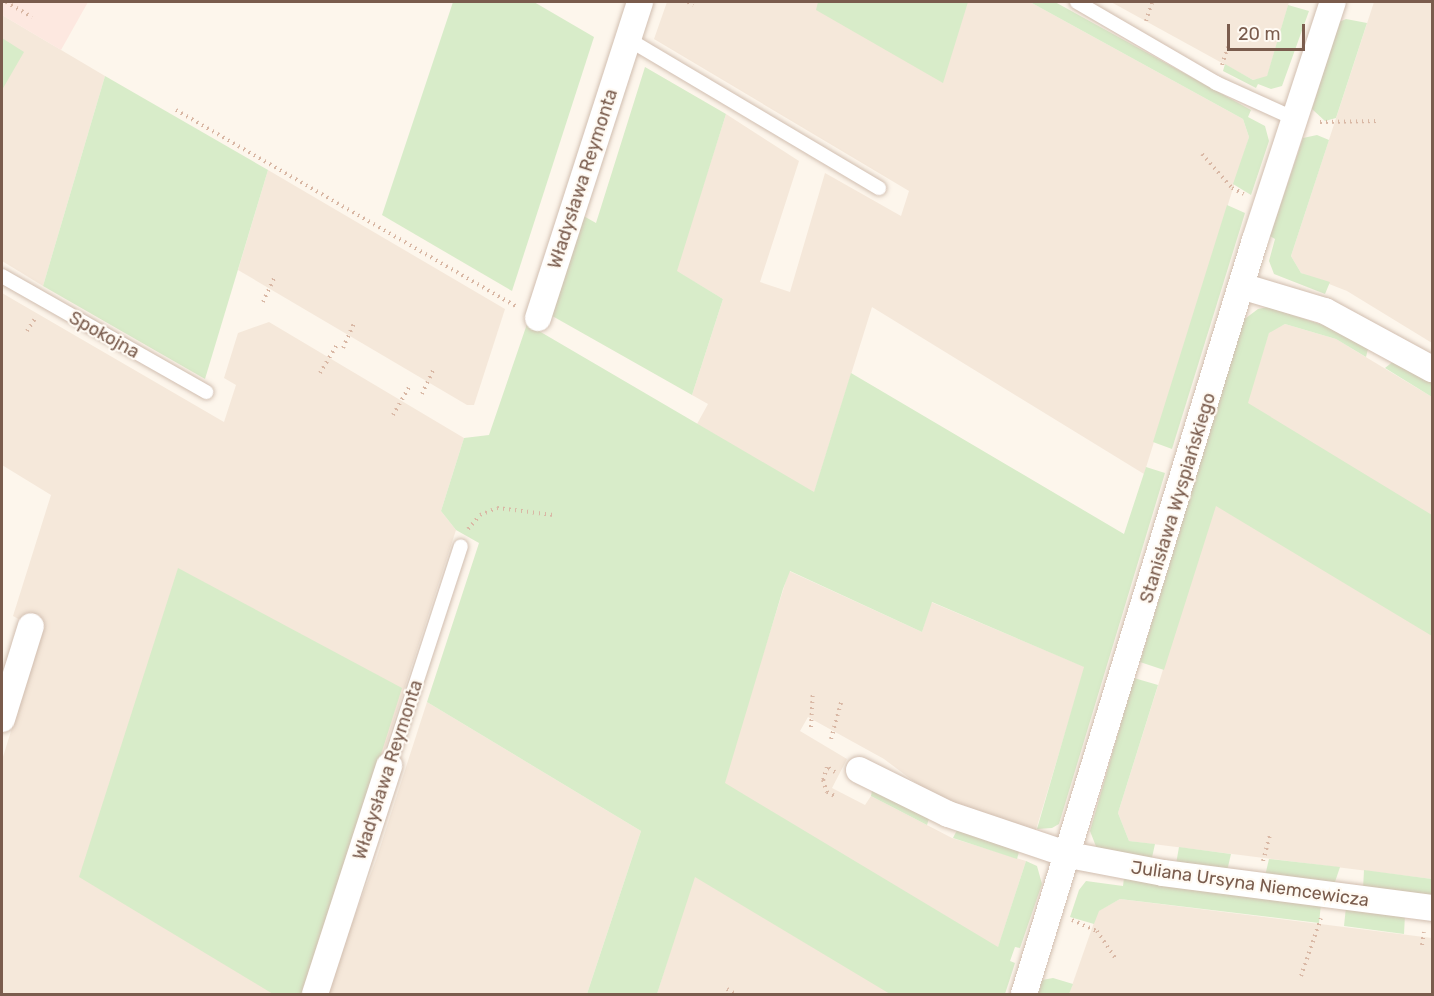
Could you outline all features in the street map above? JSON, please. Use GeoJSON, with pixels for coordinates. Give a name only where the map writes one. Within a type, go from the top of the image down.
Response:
{"type":"FeatureCollection","features":[{"type":"Feature","properties":{"kind":"street","name":"Władysława Reymonta"},"geometry":{"type":"LineString","coordinates":[[531,315],[640,2]]}},
{"type":"Feature","properties":{"kind":"street","name":"Stanisława Wyspiańskiego"},"geometry":{"type":"LineString","coordinates":[[1024,994],[1069,855],[1241,286],[1333,2]]}},
{"type":"Feature","properties":{"kind":"street"},"geometry":{"type":"LineString","coordinates":[[1241,286],[1324,311],[1432,369]]}},
{"type":"Feature","properties":{"kind":"street"},"geometry":{"type":"LineString","coordinates":[[2,719],[31,626]]}},
{"type":"Feature","properties":{"kind":"street","name":"Władysława Reymonta"},"geometry":{"type":"LineString","coordinates":[[315,994],[388,766]]}},
{"type":"Feature","properties":{"kind":"street","name":"Juliana Ursyna Niemcewicza"},"geometry":{"type":"LineString","coordinates":[[860,770],[948,814],[1069,855],[1163,873],[1432,908]]}},
{"type":"Feature","properties":{"kind":"lane"},"geometry":{"type":"LineString","coordinates":[[1077,2],[1216,83],[1295,116]]}},
{"type":"Feature","properties":{"kind":"lane"},"geometry":{"type":"LineString","coordinates":[[628,39],[879,188]]}},
{"type":"Feature","properties":{"kind":"lane","name":"Spokojna"},"geometry":{"type":"LineString","coordinates":[[2,276],[206,392]]}},
{"type":"Feature","properties":{"kind":"lane","name":"Władysława Reymonta"},"geometry":{"type":"LineString","coordinates":[[388,766],[461,546]]}},
{"type":"Feature","properties":{"kind":"path"},"geometry":{"type":"LineString","coordinates":[[6,2],[32,17]]}},
{"type":"Feature","properties":{"kind":"path"},"geometry":{"type":"LineString","coordinates":[[688,2],[693,5]]}},
{"type":"Feature","properties":{"kind":"path"},"geometry":{"type":"LineString","coordinates":[[177,110],[531,315]]}},
{"type":"Feature","properties":{"kind":"path"},"geometry":{"type":"LineString","coordinates":[[1295,116],[1328,125],[1335,120],[1379,121]]}},
{"type":"Feature","properties":{"kind":"path"},"geometry":{"type":"LineString","coordinates":[[1202,154],[1232,188],[1267,204]]}},
{"type":"Feature","properties":{"kind":"path"},"geometry":{"type":"LineString","coordinates":[[263,302],[275,276]]}},
{"type":"Feature","properties":{"kind":"path"},"geometry":{"type":"LineString","coordinates":[[343,348],[354,323]]}},
{"type":"Feature","properties":{"kind":"path"},"geometry":{"type":"LineString","coordinates":[[320,373],[337,345]]}},
{"type":"Feature","properties":{"kind":"path"},"geometry":{"type":"LineString","coordinates":[[422,394],[433,370]]}},
{"type":"Feature","properties":{"kind":"path"},"geometry":{"type":"LineString","coordinates":[[393,415],[409,387]]}},
{"type":"Feature","properties":{"kind":"path"},"geometry":{"type":"LineString","coordinates":[[461,546],[469,528],[480,515],[497,508],[554,515]]}},
{"type":"Feature","properties":{"kind":"path"},"geometry":{"type":"LineString","coordinates":[[811,727],[813,692]]}},
{"type":"Feature","properties":{"kind":"path"},"geometry":{"type":"LineString","coordinates":[[831,739],[842,699]]}},
{"type":"Feature","properties":{"kind":"path"},"geometry":{"type":"LineString","coordinates":[[1301,976],[1320,923],[1324,894]]}},
{"type":"Feature","properties":{"kind":"path"},"geometry":{"type":"LineString","coordinates":[[1065,918],[1092,927],[1116,959]]}},
{"type":"Feature","properties":{"kind":"path"},"geometry":{"type":"LineString","coordinates":[[727,989],[735,994]]}},
{"type":"Feature","properties":{"kind":"shaded area"},"geometry":{"type":"Polygon","coordinates":[[[2,2],[88,2],[61,50],[2,15],[2,2]]]}},
{"type":"Feature","properties":{"kind":"shaded area"},"geometry":{"type":"Polygon","coordinates":[[[667,2],[1030,2],[1243,119],[1249,137],[1144,474],[872,307],[814,493],[697,424],[708,404],[692,395],[723,299],[676,271],[726,114],[799,161],[760,282],[790,292],[825,173],[901,216],[909,191],[654,39],[667,2]]]}},
{"type":"Feature","properties":{"kind":"shaded area"},"geometry":{"type":"Polygon","coordinates":[[[1111,2],[1289,2],[1267,77],[1253,80],[1111,2]]]}},
{"type":"Feature","properties":{"kind":"shaded area"},"geometry":{"type":"Polygon","coordinates":[[[1374,2],[1432,2],[1432,343],[1347,291],[1301,273],[1291,256],[1374,2]]]}},
{"type":"Feature","properties":{"kind":"shaded area"},"geometry":{"type":"Polygon","coordinates":[[[2,15],[105,76],[43,286],[2,261],[2,15]]]}},
{"type":"Feature","properties":{"kind":"shaded area"},"geometry":{"type":"Polygon","coordinates":[[[268,170],[505,309],[474,405],[467,405],[238,270],[268,170]]]}},
{"type":"Feature","properties":{"kind":"shaded area"},"geometry":{"type":"Polygon","coordinates":[[[2,293],[224,422],[236,385],[224,378],[238,333],[269,322],[464,438],[441,511],[456,530],[305,994],[2,994],[2,760],[42,632],[13,616],[51,495],[2,465],[2,293]]]}},
{"type":"Feature","properties":{"kind":"shaded area"},"geometry":{"type":"Polygon","coordinates":[[[1285,324],[1336,339],[1432,397],[1432,879],[1129,841],[1118,813],[1269,332],[1285,324]]]}},
{"type":"Feature","properties":{"kind":"shaded area"},"geometry":{"type":"Polygon","coordinates":[[[789,571],[922,632],[931,602],[1085,667],[1035,833],[960,806],[920,786],[884,759],[808,717],[800,731],[847,759],[832,788],[865,805],[871,796],[952,838],[1026,861],[983,994],[657,994],[789,571]]]}},
{"type":"Feature","properties":{"kind":"shaded area"},"geometry":{"type":"Polygon","coordinates":[[[427,702],[641,831],[587,994],[325,994],[376,860],[427,702]]]}},
{"type":"Feature","properties":{"kind":"shaded area"},"geometry":{"type":"Polygon","coordinates":[[[1120,899],[1432,938],[1432,994],[1069,994],[1098,911],[1120,899]]]}},
{"type":"Feature","properties":{"kind":"green space"},"geometry":{"type":"Polygon","coordinates":[[[453,2],[534,2],[594,37],[512,291],[382,215],[453,2]]]}},
{"type":"Feature","properties":{"kind":"green space"},"geometry":{"type":"Polygon","coordinates":[[[818,2],[968,2],[943,83],[816,10],[818,2]]]}},
{"type":"Feature","properties":{"kind":"green space"},"geometry":{"type":"Polygon","coordinates":[[[1030,2],[1055,2],[1251,110],[1248,117],[1265,126],[1269,141],[1251,195],[1233,184],[1249,137],[1243,119],[1030,2]]]}},
{"type":"Feature","properties":{"kind":"green space"},"geometry":{"type":"Polygon","coordinates":[[[1288,5],[1309,11],[1282,86],[1271,89],[1258,84],[1256,88],[1223,71],[1225,64],[1253,80],[1267,76],[1288,5]]]}},
{"type":"Feature","properties":{"kind":"green space"},"geometry":{"type":"Polygon","coordinates":[[[1346,19],[1367,23],[1336,118],[1325,121],[1312,109],[1339,22],[1346,19]]]}},
{"type":"Feature","properties":{"kind":"green space"},"geometry":{"type":"Polygon","coordinates":[[[2,38],[24,52],[2,90],[2,38]]]}},
{"type":"Feature","properties":{"kind":"green space"},"geometry":{"type":"Polygon","coordinates":[[[645,67],[726,114],[677,271],[723,299],[692,395],[547,313],[580,214],[596,223],[645,67]]]}},
{"type":"Feature","properties":{"kind":"green space"},"geometry":{"type":"Polygon","coordinates":[[[105,76],[268,170],[205,379],[43,286],[105,76]]]}},
{"type":"Feature","properties":{"kind":"green space"},"geometry":{"type":"Polygon","coordinates":[[[1317,135],[1329,140],[1291,256],[1301,273],[1330,282],[1325,294],[1274,274],[1269,261],[1275,239],[1270,236],[1303,138],[1317,135]]]}},
{"type":"Feature","properties":{"kind":"green space"},"geometry":{"type":"Polygon","coordinates":[[[1227,205],[1245,213],[1172,449],[1153,442],[1227,205]]]}},
{"type":"Feature","properties":{"kind":"green space"},"geometry":{"type":"Polygon","coordinates":[[[1268,307],[1335,329],[1368,349],[1366,357],[1336,339],[1285,324],[1269,333],[1248,403],[1432,515],[1432,636],[1216,506],[1164,670],[1140,662],[1242,321],[1258,309],[1268,307]]]}},
{"type":"Feature","properties":{"kind":"green space"},"geometry":{"type":"Polygon","coordinates":[[[527,324],[814,492],[851,373],[1124,534],[1146,467],[1165,473],[1059,824],[1052,828],[1037,829],[1084,667],[932,602],[922,632],[790,571],[783,589],[725,783],[998,947],[1026,861],[1037,866],[1042,884],[1020,948],[1015,947],[1010,961],[1015,963],[1005,994],[890,994],[695,877],[657,994],[587,994],[641,831],[427,702],[479,543],[456,530],[441,511],[464,438],[489,435],[527,324]]]}},
{"type":"Feature","properties":{"kind":"green space"},"geometry":{"type":"Polygon","coordinates":[[[1395,360],[1432,382],[1432,397],[1385,368],[1395,360]]]}},
{"type":"Feature","properties":{"kind":"green space"},"geometry":{"type":"Polygon","coordinates":[[[178,568],[402,688],[305,994],[273,994],[79,877],[178,568]]]}},
{"type":"Feature","properties":{"kind":"green space"},"geometry":{"type":"Polygon","coordinates":[[[1134,678],[1158,685],[1118,813],[1129,841],[1155,844],[1151,862],[1097,849],[1090,831],[1134,678]]]}},
{"type":"Feature","properties":{"kind":"green space"},"geometry":{"type":"Polygon","coordinates":[[[873,786],[930,815],[927,825],[871,796],[873,786]]]}},
{"type":"Feature","properties":{"kind":"green space"},"geometry":{"type":"Polygon","coordinates":[[[958,828],[1019,852],[1017,859],[953,838],[958,828]]]}},
{"type":"Feature","properties":{"kind":"green space"},"geometry":{"type":"Polygon","coordinates":[[[1179,847],[1231,854],[1227,871],[1176,864],[1179,847]]]}},
{"type":"Feature","properties":{"kind":"green space"},"geometry":{"type":"Polygon","coordinates":[[[1269,859],[1340,867],[1334,885],[1265,876],[1269,859]]]}},
{"type":"Feature","properties":{"kind":"green space"},"geometry":{"type":"Polygon","coordinates":[[[1364,870],[1432,879],[1432,896],[1363,889],[1364,870]]]}},
{"type":"Feature","properties":{"kind":"green space"},"geometry":{"type":"Polygon","coordinates":[[[1124,878],[1321,904],[1319,923],[1120,899],[1099,911],[1094,924],[1070,917],[1079,890],[1086,881],[1123,886],[1124,878]]]}},
{"type":"Feature","properties":{"kind":"green space"},"geometry":{"type":"Polygon","coordinates":[[[1346,907],[1405,915],[1404,934],[1344,926],[1346,907]]]}},
{"type":"Feature","properties":{"kind":"green space"},"geometry":{"type":"Polygon","coordinates":[[[1053,978],[1073,984],[1069,994],[1038,994],[1042,980],[1053,978]]]}}]}
